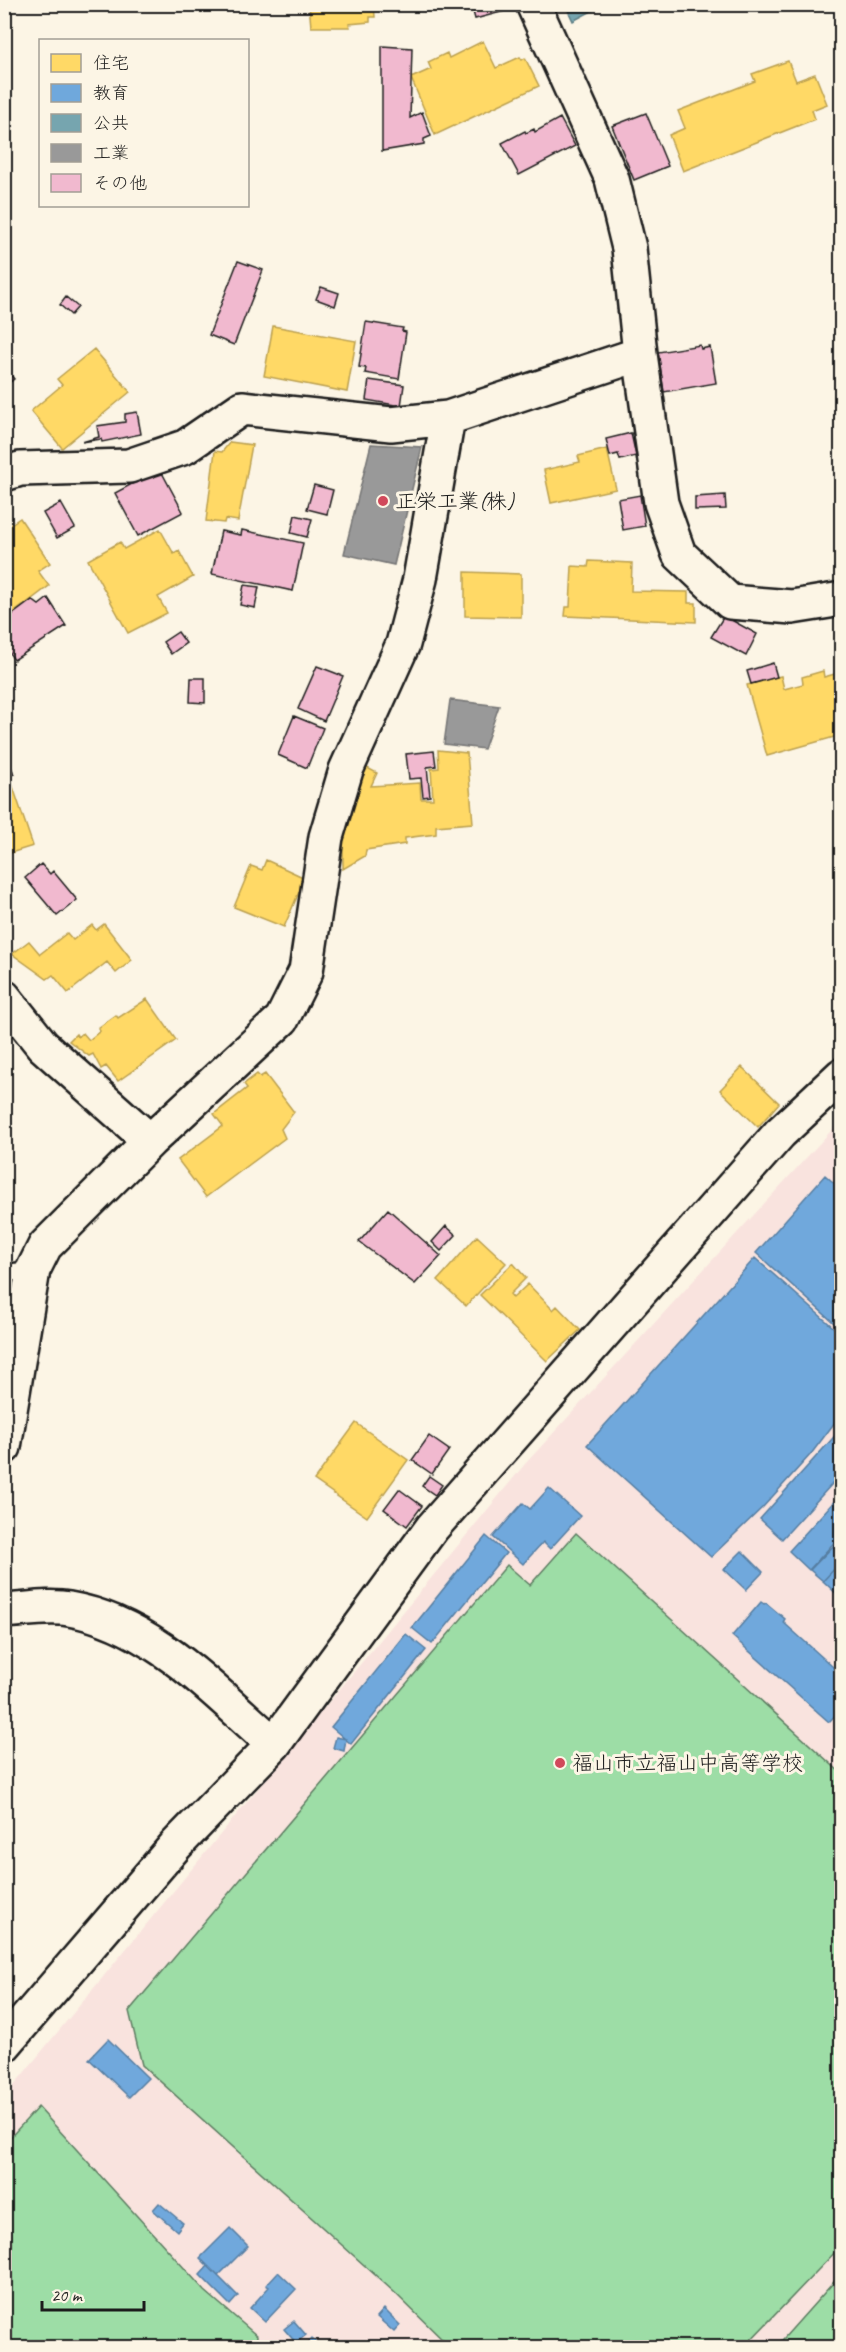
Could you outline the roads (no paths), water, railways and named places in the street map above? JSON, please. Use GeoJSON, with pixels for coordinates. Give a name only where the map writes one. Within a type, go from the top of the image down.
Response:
{"type":"FeatureCollection","features":[{"type":"Feature","properties":{"kind":"street"},"geometry":{"type":"LineString","coordinates":[[533,4],[612,178],[629,248],[640,354],[661,503],[679,554],[730,602],[792,607],[842,599]]}},
{"type":"Feature","properties":{"kind":"street"},"geometry":{"type":"LineString","coordinates":[[4,474],[20,469],[129,466],[185,447],[242,408],[391,424],[448,418],[640,354]]}},
{"type":"Feature","properties":{"kind":"street"},"geometry":{"type":"LineString","coordinates":[[4,1448],[19,1272],[150,1141],[282,1019],[306,970],[326,837],[346,770],[403,644],[420,579],[448,418]]}},
{"type":"Feature","properties":{"kind":"street"},"geometry":{"type":"LineString","coordinates":[[4,997],[43,1046],[150,1141]]}},
{"type":"Feature","properties":{"kind":"street"},"geometry":{"type":"LineString","coordinates":[[4,2045],[176,1845],[274,1744],[432,1528],[780,1133],[842,1075]]}},
{"type":"Feature","properties":{"kind":"street"},"geometry":{"type":"LineString","coordinates":[[4,1611],[68,1608],[124,1625],[183,1665],[274,1744]]}},
{"type":"Feature","properties":{"kind":"place","name":"正栄工業(株)"},"geometry":{"type":"Point","coordinates":[383,501]}},
{"type":"Feature","properties":{"kind":"place","name":"福山市立福山中高等学校"},"geometry":{"type":"Point","coordinates":[560,1763]}}]}
